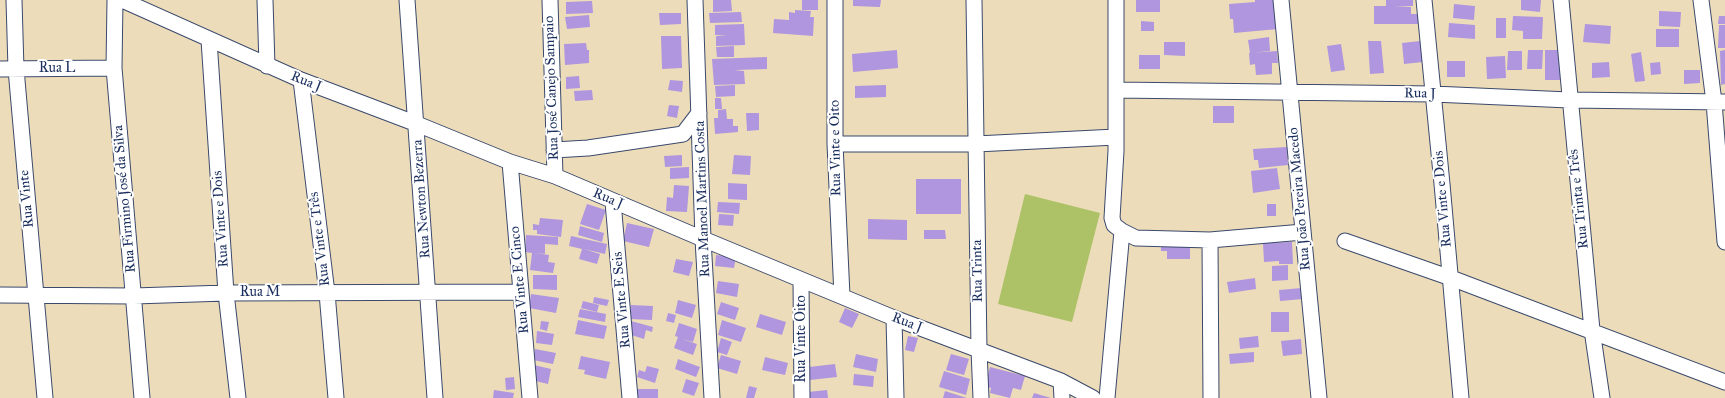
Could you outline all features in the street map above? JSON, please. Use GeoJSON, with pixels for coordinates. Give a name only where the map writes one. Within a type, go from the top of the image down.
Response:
{"type":"FeatureCollection","features":[{"type":"Feature","properties":{"kind":"street","name":"Rua Vinte"},"geometry":{"type":"LineString","coordinates":[[14,0],[16,68],[45,398]]}},
{"type":"Feature","properties":{"kind":"street","name":"Rua Firmino José da Silva"},"geometry":{"type":"LineString","coordinates":[[115,0],[114,68],[142,398]]}},
{"type":"Feature","properties":{"kind":"street","name":"Rua J"},"geometry":{"type":"LineString","coordinates":[[122,0],[301,80],[417,124],[510,162],[555,176],[703,240],[894,318],[1061,381],[1093,398]]}},
{"type":"Feature","properties":{"kind":"street"},"geometry":{"type":"LineString","coordinates":[[266,0],[267,66]]}},
{"type":"Feature","properties":{"kind":"street","name":"Rua Newton Bezerra"},"geometry":{"type":"LineString","coordinates":[[407,0],[417,124],[435,398]]}},
{"type":"Feature","properties":{"kind":"street","name":"Rua José Canejo Sampaio"},"geometry":{"type":"LineString","coordinates":[[550,0],[555,176]]}},
{"type":"Feature","properties":{"kind":"street","name":"Rua Manoel Martins Costa"},"geometry":{"type":"LineString","coordinates":[[695,0],[703,240],[712,398]]}},
{"type":"Feature","properties":{"kind":"street","name":"Rua Vinte e Oito"},"geometry":{"type":"LineString","coordinates":[[835,0],[835,144],[842,296]]}},
{"type":"Feature","properties":{"kind":"street","name":"Rua Trinta"},"geometry":{"type":"LineString","coordinates":[[974,0],[981,398]]}},
{"type":"Feature","properties":{"kind":"street"},"geometry":{"type":"LineString","coordinates":[[1116,0],[1116,137],[1112,218],[1114,225],[1122,232],[1136,238],[1210,240],[1302,232]]}},
{"type":"Feature","properties":{"kind":"street","name":"Rua João Pereira Macedo"},"geometry":{"type":"LineString","coordinates":[[1281,0],[1319,398]]}},
{"type":"Feature","properties":{"kind":"street","name":"Rua Vinte e Dois"},"geometry":{"type":"LineString","coordinates":[[1424,0],[1461,398]]}},
{"type":"Feature","properties":{"kind":"street","name":"Rua Trinta e Três"},"geometry":{"type":"LineString","coordinates":[[1561,0],[1569,100],[1592,330],[1602,398]]}},
{"type":"Feature","properties":{"kind":"street"},"geometry":{"type":"LineString","coordinates":[[1702,0],[1719,102],[1725,242]]}},
{"type":"Feature","properties":{"kind":"street","name":"Rua Vinte e Dois"},"geometry":{"type":"LineString","coordinates":[[209,40],[226,293],[238,398]]}},
{"type":"Feature","properties":{"kind":"street","name":"Rua L"},"geometry":{"type":"LineString","coordinates":[[0,68],[114,68]]}},
{"type":"Feature","properties":{"kind":"street","name":"Rua Vinte e Três"},"geometry":{"type":"LineString","coordinates":[[301,80],[327,293],[336,398]]}},
{"type":"Feature","properties":{"kind":"street","name":"Rua J"},"geometry":{"type":"LineString","coordinates":[[1116,90],[1433,94],[1569,100],[1719,102]]}},
{"type":"Feature","properties":{"kind":"street"},"geometry":{"type":"LineString","coordinates":[[554,150],[588,148],[683,134],[699,113]]}},
{"type":"Feature","properties":{"kind":"street"},"geometry":{"type":"LineString","coordinates":[[835,144],[976,144],[1116,137]]}},
{"type":"Feature","properties":{"kind":"street","name":"Rua Vinte E Cinco"},"geometry":{"type":"LineString","coordinates":[[510,162],[530,398]]}},
{"type":"Feature","properties":{"kind":"street","name":"Rua Vinte E Seis"},"geometry":{"type":"LineString","coordinates":[[613,202],[630,398]]}},
{"type":"Feature","properties":{"kind":"street"},"geometry":{"type":"LineString","coordinates":[[1107,398],[1122,232]]}},
{"type":"Feature","properties":{"kind":"street"},"geometry":{"type":"LineString","coordinates":[[1210,240],[1211,398]]}},
{"type":"Feature","properties":{"kind":"street"},"geometry":{"type":"LineString","coordinates":[[1346,241],[1592,330],[1725,382]]}},
{"type":"Feature","properties":{"kind":"street","name":"Rua Vinte Oito"},"geometry":{"type":"LineString","coordinates":[[801,280],[802,398]]}},
{"type":"Feature","properties":{"kind":"street","name":"Rua M"},"geometry":{"type":"LineString","coordinates":[[0,295],[134,296],[226,293],[520,292]]}},
{"type":"Feature","properties":{"kind":"street"},"geometry":{"type":"LineString","coordinates":[[894,318],[896,398]]}},
{"type":"Feature","properties":{"kind":"street"},"geometry":{"type":"LineString","coordinates":[[1061,381],[1062,398]]}},
{"type":"Feature","properties":{"kind":"green space"},"geometry":{"type":"Polygon","coordinates":[[[1025,194],[1100,213],[1072,322],[998,304],[1025,194]]]}},
{"type":"Feature","properties":{"kind":"building"},"geometry":{"type":"Polygon","coordinates":[[[713,0],[731,0],[732,11],[713,12],[713,0]]]}},
{"type":"Feature","properties":{"kind":"building"},"geometry":{"type":"Polygon","coordinates":[[[802,0],[818,0],[818,10],[802,10],[802,0]]]}},
{"type":"Feature","properties":{"kind":"building"},"geometry":{"type":"Polygon","coordinates":[[[853,0],[881,0],[880,7],[853,6],[853,0]]]}},
{"type":"Feature","properties":{"kind":"building"},"geometry":{"type":"Polygon","coordinates":[[[1136,0],[1160,0],[1160,12],[1136,12],[1136,0]]]}},
{"type":"Feature","properties":{"kind":"building"},"geometry":{"type":"Polygon","coordinates":[[[1255,0],[1277,0],[1278,29],[1234,33],[1233,19],[1230,19],[1229,4],[1255,2],[1255,0]]]}},
{"type":"Feature","properties":{"kind":"building"},"geometry":{"type":"Polygon","coordinates":[[[1386,0],[1413,0],[1413,6],[1395,6],[1411,7],[1411,14],[1419,14],[1419,24],[1374,24],[1374,6],[1386,6],[1386,0]]]}},
{"type":"Feature","properties":{"kind":"building"},"geometry":{"type":"Polygon","coordinates":[[[1521,0],[1541,0],[1540,12],[1521,10],[1521,0]]]}},
{"type":"Feature","properties":{"kind":"building"},"geometry":{"type":"Polygon","coordinates":[[[592,1],[593,13],[566,14],[566,2],[592,1]]]}},
{"type":"Feature","properties":{"kind":"building"},"geometry":{"type":"Polygon","coordinates":[[[1454,4],[1475,6],[1474,20],[1453,18],[1454,4]]]}},
{"type":"Feature","properties":{"kind":"building"},"geometry":{"type":"Polygon","coordinates":[[[795,10],[811,11],[810,17],[814,17],[813,36],[773,33],[774,19],[789,20],[789,12],[795,13],[795,10]]]}},
{"type":"Feature","properties":{"kind":"building"},"geometry":{"type":"Polygon","coordinates":[[[1659,11],[1681,12],[1680,27],[1659,26],[1659,11]]]}},
{"type":"Feature","properties":{"kind":"building"},"geometry":{"type":"Polygon","coordinates":[[[741,12],[742,22],[710,23],[709,13],[741,12]]]}},
{"type":"Feature","properties":{"kind":"building"},"geometry":{"type":"Polygon","coordinates":[[[659,13],[681,13],[681,24],[660,25],[659,13]]]}},
{"type":"Feature","properties":{"kind":"building"},"geometry":{"type":"Polygon","coordinates":[[[589,15],[590,27],[567,29],[565,17],[589,15]]]}},
{"type":"Feature","properties":{"kind":"building"},"geometry":{"type":"Polygon","coordinates":[[[1513,16],[1543,17],[1542,39],[1523,39],[1523,31],[1512,30],[1513,16]]]}},
{"type":"Feature","properties":{"kind":"building"},"geometry":{"type":"Polygon","coordinates":[[[1719,16],[1725,16],[1725,24],[1718,24],[1719,16]]]}},
{"type":"Feature","properties":{"kind":"building"},"geometry":{"type":"Polygon","coordinates":[[[1496,18],[1506,18],[1506,38],[1496,38],[1496,18]]]}},
{"type":"Feature","properties":{"kind":"building"},"geometry":{"type":"Polygon","coordinates":[[[1141,21],[1154,22],[1154,31],[1141,31],[1141,21]]]}},
{"type":"Feature","properties":{"kind":"building"},"geometry":{"type":"Polygon","coordinates":[[[1449,23],[1475,25],[1475,39],[1448,37],[1449,23]]]}},
{"type":"Feature","properties":{"kind":"building"},"geometry":{"type":"Polygon","coordinates":[[[744,24],[745,45],[716,46],[716,36],[727,35],[715,35],[715,25],[744,24]]]}},
{"type":"Feature","properties":{"kind":"building"},"geometry":{"type":"Polygon","coordinates":[[[1585,24],[1611,26],[1610,44],[1583,42],[1585,24]]]}},
{"type":"Feature","properties":{"kind":"building"},"geometry":{"type":"Polygon","coordinates":[[[1719,25],[1725,25],[1725,48],[1718,48],[1719,25]]]}},
{"type":"Feature","properties":{"kind":"building"},"geometry":{"type":"Polygon","coordinates":[[[1656,29],[1679,29],[1679,47],[1656,47],[1656,29]]]}},
{"type":"Feature","properties":{"kind":"building"},"geometry":{"type":"Polygon","coordinates":[[[661,36],[681,36],[682,68],[662,69],[661,36]]]}},
{"type":"Feature","properties":{"kind":"building"},"geometry":{"type":"Polygon","coordinates":[[[1269,37],[1270,51],[1250,53],[1248,40],[1269,37]]]}},
{"type":"Feature","properties":{"kind":"building"},"geometry":{"type":"Polygon","coordinates":[[[1368,41],[1381,41],[1384,73],[1370,74],[1368,41]]]}},
{"type":"Feature","properties":{"kind":"building"},"geometry":{"type":"Polygon","coordinates":[[[1420,41],[1423,62],[1404,64],[1402,43],[1420,41]]]}},
{"type":"Feature","properties":{"kind":"building"},"geometry":{"type":"Polygon","coordinates":[[[1164,42],[1185,42],[1185,56],[1164,55],[1164,42]]]}},
{"type":"Feature","properties":{"kind":"building"},"geometry":{"type":"Polygon","coordinates":[[[586,43],[587,50],[589,50],[589,63],[565,65],[564,44],[586,43]]]}},
{"type":"Feature","properties":{"kind":"building"},"geometry":{"type":"Polygon","coordinates":[[[1341,44],[1345,70],[1331,72],[1327,46],[1341,44]]]}},
{"type":"Feature","properties":{"kind":"building"},"geometry":{"type":"Polygon","coordinates":[[[734,46],[734,57],[717,57],[716,47],[734,46]]]}},
{"type":"Feature","properties":{"kind":"building"},"geometry":{"type":"Polygon","coordinates":[[[897,50],[898,68],[853,72],[852,54],[897,50]]]}},
{"type":"Feature","properties":{"kind":"building"},"geometry":{"type":"Polygon","coordinates":[[[1528,50],[1543,50],[1542,69],[1527,69],[1528,50]]]}},
{"type":"Feature","properties":{"kind":"building"},"geometry":{"type":"Polygon","coordinates":[[[1545,50],[1560,50],[1560,80],[1545,80],[1545,50]]]}},
{"type":"Feature","properties":{"kind":"building"},"geometry":{"type":"Polygon","coordinates":[[[1725,50],[1725,84],[1721,85],[1720,51],[1725,50]]]}},
{"type":"Feature","properties":{"kind":"building"},"geometry":{"type":"Polygon","coordinates":[[[1277,51],[1278,63],[1272,63],[1272,74],[1256,75],[1255,64],[1250,65],[1249,53],[1277,51]]]}},
{"type":"Feature","properties":{"kind":"building"},"geometry":{"type":"Polygon","coordinates":[[[1508,51],[1522,51],[1522,70],[1507,70],[1508,51]]]}},
{"type":"Feature","properties":{"kind":"building"},"geometry":{"type":"Polygon","coordinates":[[[1641,52],[1645,81],[1635,82],[1631,54],[1641,52]]]}},
{"type":"Feature","properties":{"kind":"building"},"geometry":{"type":"Polygon","coordinates":[[[1139,55],[1160,55],[1160,69],[1139,69],[1139,55]]]}},
{"type":"Feature","properties":{"kind":"building"},"geometry":{"type":"Polygon","coordinates":[[[1505,56],[1506,78],[1487,79],[1486,57],[1505,56]]]}},
{"type":"Feature","properties":{"kind":"building"},"geometry":{"type":"Polygon","coordinates":[[[767,57],[767,69],[734,70],[744,71],[745,84],[714,85],[712,59],[767,57]]]}},
{"type":"Feature","properties":{"kind":"building"},"geometry":{"type":"Polygon","coordinates":[[[1447,61],[1465,61],[1465,77],[1447,77],[1447,61]]]}},
{"type":"Feature","properties":{"kind":"building"},"geometry":{"type":"Polygon","coordinates":[[[1609,62],[1610,77],[1592,78],[1592,63],[1609,62]]]}},
{"type":"Feature","properties":{"kind":"building"},"geometry":{"type":"Polygon","coordinates":[[[1660,62],[1661,74],[1651,75],[1650,63],[1660,62]]]}},
{"type":"Feature","properties":{"kind":"building"},"geometry":{"type":"Polygon","coordinates":[[[1684,70],[1700,70],[1700,83],[1684,84],[1684,70]]]}},
{"type":"Feature","properties":{"kind":"building"},"geometry":{"type":"Polygon","coordinates":[[[579,76],[580,88],[566,89],[566,77],[579,76]]]}},
{"type":"Feature","properties":{"kind":"building"},"geometry":{"type":"Polygon","coordinates":[[[670,80],[683,81],[682,92],[668,90],[670,80]]]}},
{"type":"Feature","properties":{"kind":"building"},"geometry":{"type":"Polygon","coordinates":[[[735,85],[735,96],[716,97],[715,86],[735,85]]]}},
{"type":"Feature","properties":{"kind":"building"},"geometry":{"type":"Polygon","coordinates":[[[886,85],[886,97],[855,98],[855,86],[886,85]]]}},
{"type":"Feature","properties":{"kind":"building"},"geometry":{"type":"Polygon","coordinates":[[[592,90],[593,100],[575,101],[574,91],[592,90]]]}},
{"type":"Feature","properties":{"kind":"building"},"geometry":{"type":"Polygon","coordinates":[[[715,98],[721,98],[722,109],[715,109],[715,98]]]}},
{"type":"Feature","properties":{"kind":"building"},"geometry":{"type":"Polygon","coordinates":[[[669,105],[679,106],[677,118],[667,116],[669,105]]]}},
{"type":"Feature","properties":{"kind":"building"},"geometry":{"type":"Polygon","coordinates":[[[1213,106],[1234,106],[1234,123],[1213,123],[1213,106]]]}},
{"type":"Feature","properties":{"kind":"building"},"geometry":{"type":"Polygon","coordinates":[[[726,109],[727,119],[733,119],[733,126],[738,126],[738,132],[715,134],[714,118],[718,118],[718,110],[726,109]]]}},
{"type":"Feature","properties":{"kind":"building"},"geometry":{"type":"Polygon","coordinates":[[[746,113],[759,113],[759,130],[747,131],[746,113]]]}},
{"type":"Feature","properties":{"kind":"building"},"geometry":{"type":"Polygon","coordinates":[[[1287,147],[1288,165],[1259,168],[1258,160],[1254,160],[1253,149],[1287,147]]]}},
{"type":"Feature","properties":{"kind":"building"},"geometry":{"type":"Polygon","coordinates":[[[682,155],[682,166],[665,167],[664,156],[682,155]]]}},
{"type":"Feature","properties":{"kind":"building"},"geometry":{"type":"Polygon","coordinates":[[[734,155],[751,156],[750,175],[732,174],[734,155]]]}},
{"type":"Feature","properties":{"kind":"building"},"geometry":{"type":"Polygon","coordinates":[[[689,167],[689,178],[670,179],[670,168],[689,167]]]}},
{"type":"Feature","properties":{"kind":"building"},"geometry":{"type":"Polygon","coordinates":[[[1277,168],[1280,189],[1253,193],[1251,171],[1277,168]]]}},
{"type":"Feature","properties":{"kind":"building"},"geometry":{"type":"Polygon","coordinates":[[[916,179],[961,179],[961,214],[916,214],[916,179]]]}},
{"type":"Feature","properties":{"kind":"building"},"geometry":{"type":"Polygon","coordinates":[[[728,183],[747,184],[747,200],[728,199],[728,183]]]}},
{"type":"Feature","properties":{"kind":"building"},"geometry":{"type":"Polygon","coordinates":[[[674,185],[689,186],[687,212],[666,211],[667,197],[673,198],[674,185]]]}},
{"type":"Feature","properties":{"kind":"building"},"geometry":{"type":"Polygon","coordinates":[[[718,202],[740,203],[739,214],[717,212],[718,202]]]}},
{"type":"Feature","properties":{"kind":"building"},"geometry":{"type":"Polygon","coordinates":[[[587,204],[606,210],[599,230],[580,224],[587,204]]]}},
{"type":"Feature","properties":{"kind":"building"},"geometry":{"type":"Polygon","coordinates":[[[1267,204],[1276,204],[1276,216],[1267,216],[1267,204]]]}},
{"type":"Feature","properties":{"kind":"building"},"geometry":{"type":"Polygon","coordinates":[[[719,214],[734,215],[733,226],[718,225],[719,214]]]}},
{"type":"Feature","properties":{"kind":"building"},"geometry":{"type":"Polygon","coordinates":[[[540,218],[563,220],[561,237],[537,234],[537,230],[533,230],[533,224],[539,225],[540,218]]]}},
{"type":"Feature","properties":{"kind":"building"},"geometry":{"type":"Polygon","coordinates":[[[868,219],[907,220],[907,240],[868,239],[868,219]]]}},
{"type":"Feature","properties":{"kind":"building"},"geometry":{"type":"Polygon","coordinates":[[[627,223],[654,229],[649,247],[623,241],[627,223]]]}},
{"type":"Feature","properties":{"kind":"building"},"geometry":{"type":"Polygon","coordinates":[[[580,226],[604,233],[602,242],[578,235],[580,226]]]}},
{"type":"Feature","properties":{"kind":"building"},"geometry":{"type":"Polygon","coordinates":[[[924,230],[945,230],[946,239],[924,239],[924,230]]]}},
{"type":"Feature","properties":{"kind":"building"},"geometry":{"type":"Polygon","coordinates":[[[526,235],[558,237],[558,245],[545,244],[545,254],[534,253],[549,255],[548,262],[555,263],[553,273],[530,270],[532,253],[525,252],[526,235]]]}},
{"type":"Feature","properties":{"kind":"building"},"geometry":{"type":"Polygon","coordinates":[[[571,236],[607,244],[605,254],[584,249],[600,254],[597,264],[579,259],[582,249],[569,246],[571,236]]]}},
{"type":"Feature","properties":{"kind":"building"},"geometry":{"type":"Polygon","coordinates":[[[1292,242],[1293,264],[1279,264],[1279,261],[1264,262],[1263,243],[1292,242]]]}},
{"type":"Feature","properties":{"kind":"building"},"geometry":{"type":"Polygon","coordinates":[[[1161,243],[1190,243],[1190,259],[1167,259],[1167,251],[1161,251],[1161,243]]]}},
{"type":"Feature","properties":{"kind":"building"},"geometry":{"type":"Polygon","coordinates":[[[716,255],[736,257],[734,268],[715,266],[716,255]]]}},
{"type":"Feature","properties":{"kind":"building"},"geometry":{"type":"Polygon","coordinates":[[[676,259],[693,262],[689,276],[673,272],[676,259]]]}},
{"type":"Feature","properties":{"kind":"building"},"geometry":{"type":"Polygon","coordinates":[[[1288,265],[1288,280],[1272,281],[1272,266],[1288,265]]]}},
{"type":"Feature","properties":{"kind":"building"},"geometry":{"type":"Polygon","coordinates":[[[533,275],[557,275],[557,290],[533,289],[533,275]]]}},
{"type":"Feature","properties":{"kind":"building"},"geometry":{"type":"Polygon","coordinates":[[[1255,278],[1256,289],[1229,293],[1227,282],[1255,278]]]}},
{"type":"Feature","properties":{"kind":"building"},"geometry":{"type":"Polygon","coordinates":[[[718,281],[739,284],[737,297],[716,293],[718,281]]]}},
{"type":"Feature","properties":{"kind":"building"},"geometry":{"type":"Polygon","coordinates":[[[1302,288],[1303,299],[1280,301],[1279,290],[1302,288]]]}},
{"type":"Feature","properties":{"kind":"building"},"geometry":{"type":"Polygon","coordinates":[[[531,294],[559,298],[556,313],[529,308],[531,294]]]}},
{"type":"Feature","properties":{"kind":"building"},"geometry":{"type":"Polygon","coordinates":[[[594,297],[609,300],[607,306],[593,303],[594,297]]]}},
{"type":"Feature","properties":{"kind":"building"},"geometry":{"type":"Polygon","coordinates":[[[678,300],[696,305],[692,318],[675,313],[678,300]]]}},
{"type":"Feature","properties":{"kind":"building"},"geometry":{"type":"Polygon","coordinates":[[[583,301],[599,305],[597,312],[581,308],[583,301]]]}},
{"type":"Feature","properties":{"kind":"building"},"geometry":{"type":"Polygon","coordinates":[[[721,302],[739,308],[735,320],[717,314],[721,302]]]}},
{"type":"Feature","properties":{"kind":"building"},"geometry":{"type":"Polygon","coordinates":[[[631,305],[653,306],[652,320],[630,319],[631,305]]]}},
{"type":"Feature","properties":{"kind":"building"},"geometry":{"type":"Polygon","coordinates":[[[845,308],[859,314],[852,328],[839,322],[845,308]]]}},
{"type":"Feature","properties":{"kind":"building"},"geometry":{"type":"Polygon","coordinates":[[[580,309],[606,314],[605,322],[578,317],[580,309]]]}},
{"type":"Feature","properties":{"kind":"building"},"geometry":{"type":"Polygon","coordinates":[[[1271,312],[1289,312],[1289,332],[1271,332],[1271,312]]]}},
{"type":"Feature","properties":{"kind":"building"},"geometry":{"type":"Polygon","coordinates":[[[668,313],[676,315],[674,323],[666,321],[668,313]]]}},
{"type":"Feature","properties":{"kind":"building"},"geometry":{"type":"Polygon","coordinates":[[[760,314],[786,322],[782,335],[756,327],[760,314]]]}},
{"type":"Feature","properties":{"kind":"building"},"geometry":{"type":"Polygon","coordinates":[[[578,320],[607,326],[604,339],[575,334],[578,320]]]}},
{"type":"Feature","properties":{"kind":"building"},"geometry":{"type":"Polygon","coordinates":[[[722,320],[746,328],[741,342],[718,335],[722,320]]]}},
{"type":"Feature","properties":{"kind":"building"},"geometry":{"type":"Polygon","coordinates":[[[541,321],[549,322],[547,331],[540,329],[541,321]]]}},
{"type":"Feature","properties":{"kind":"building"},"geometry":{"type":"Polygon","coordinates":[[[631,321],[653,327],[652,332],[646,330],[644,339],[628,334],[631,321]]]}},
{"type":"Feature","properties":{"kind":"building"},"geometry":{"type":"Polygon","coordinates":[[[679,323],[697,329],[693,342],[682,339],[697,344],[693,355],[674,348],[678,337],[675,336],[679,323]]]}},
{"type":"Feature","properties":{"kind":"building"},"geometry":{"type":"Polygon","coordinates":[[[537,331],[554,334],[552,345],[536,343],[537,331]]]}},
{"type":"Feature","properties":{"kind":"building"},"geometry":{"type":"Polygon","coordinates":[[[908,336],[918,338],[914,352],[905,350],[908,336]]]}},
{"type":"Feature","properties":{"kind":"building"},"geometry":{"type":"Polygon","coordinates":[[[1258,336],[1259,347],[1240,349],[1239,338],[1258,336]]]}},
{"type":"Feature","properties":{"kind":"building"},"geometry":{"type":"Polygon","coordinates":[[[721,338],[732,342],[727,355],[717,352],[721,338]]]}},
{"type":"Feature","properties":{"kind":"building"},"geometry":{"type":"Polygon","coordinates":[[[1301,339],[1302,354],[1283,356],[1281,341],[1301,339]]]}},
{"type":"Feature","properties":{"kind":"building"},"geometry":{"type":"Polygon","coordinates":[[[535,349],[556,353],[553,364],[533,360],[535,349]]]}},
{"type":"Feature","properties":{"kind":"building"},"geometry":{"type":"Polygon","coordinates":[[[1254,352],[1254,362],[1230,364],[1229,354],[1254,352]]]}},
{"type":"Feature","properties":{"kind":"building"},"geometry":{"type":"Polygon","coordinates":[[[856,354],[878,359],[876,372],[853,367],[856,354]]]}},
{"type":"Feature","properties":{"kind":"building"},"geometry":{"type":"Polygon","coordinates":[[[951,354],[969,359],[964,375],[946,370],[951,354]]]}},
{"type":"Feature","properties":{"kind":"building"},"geometry":{"type":"Polygon","coordinates":[[[721,355],[741,361],[737,374],[717,368],[721,355]]]}},
{"type":"Feature","properties":{"kind":"building"},"geometry":{"type":"Polygon","coordinates":[[[581,356],[610,362],[606,379],[584,374],[585,370],[578,369],[581,356]]]}},
{"type":"Feature","properties":{"kind":"building"},"geometry":{"type":"Polygon","coordinates":[[[765,357],[788,363],[785,375],[762,370],[765,357]]]}},
{"type":"Feature","properties":{"kind":"building"},"geometry":{"type":"Polygon","coordinates":[[[678,359],[700,367],[696,377],[675,369],[678,359]]]}},
{"type":"Feature","properties":{"kind":"building"},"geometry":{"type":"Polygon","coordinates":[[[835,364],[837,377],[810,380],[809,367],[835,364]]]}},
{"type":"Feature","properties":{"kind":"building"},"geometry":{"type":"Polygon","coordinates":[[[534,365],[551,369],[548,384],[531,380],[534,365]]]}},
{"type":"Feature","properties":{"kind":"building"},"geometry":{"type":"Polygon","coordinates":[[[647,366],[659,369],[655,383],[637,377],[639,370],[645,372],[647,366]]]}},
{"type":"Feature","properties":{"kind":"building"},"geometry":{"type":"Polygon","coordinates":[[[990,367],[1025,376],[1021,390],[1013,388],[1010,398],[990,393],[991,388],[985,386],[990,367]]]}},
{"type":"Feature","properties":{"kind":"building"},"geometry":{"type":"Polygon","coordinates":[[[944,371],[970,379],[966,395],[939,387],[944,371]]]}},
{"type":"Feature","properties":{"kind":"building"},"geometry":{"type":"Polygon","coordinates":[[[854,374],[874,376],[873,387],[853,385],[854,374]]]}},
{"type":"Feature","properties":{"kind":"building"},"geometry":{"type":"Polygon","coordinates":[[[514,377],[515,389],[506,390],[505,378],[514,377]]]}},
{"type":"Feature","properties":{"kind":"building"},"geometry":{"type":"Polygon","coordinates":[[[686,379],[699,383],[694,396],[682,392],[686,379]]]}},
{"type":"Feature","properties":{"kind":"building"},"geometry":{"type":"Polygon","coordinates":[[[749,386],[757,388],[754,398],[746,398],[749,386]]]}},
{"type":"Feature","properties":{"kind":"building"},"geometry":{"type":"Polygon","coordinates":[[[637,389],[658,389],[658,398],[637,398],[637,389]]]}},
{"type":"Feature","properties":{"kind":"building"},"geometry":{"type":"Polygon","coordinates":[[[494,390],[514,393],[513,398],[493,398],[494,390]]]}},
{"type":"Feature","properties":{"kind":"building"},"geometry":{"type":"Polygon","coordinates":[[[827,390],[828,398],[809,398],[808,392],[827,390]]]}},
{"type":"Feature","properties":{"kind":"building"},"geometry":{"type":"Polygon","coordinates":[[[945,391],[967,398],[943,398],[945,391]]]}},
{"type":"Feature","properties":{"kind":"building"},"geometry":{"type":"Polygon","coordinates":[[[1034,393],[1051,398],[1032,398],[1034,393]]]}}]}
